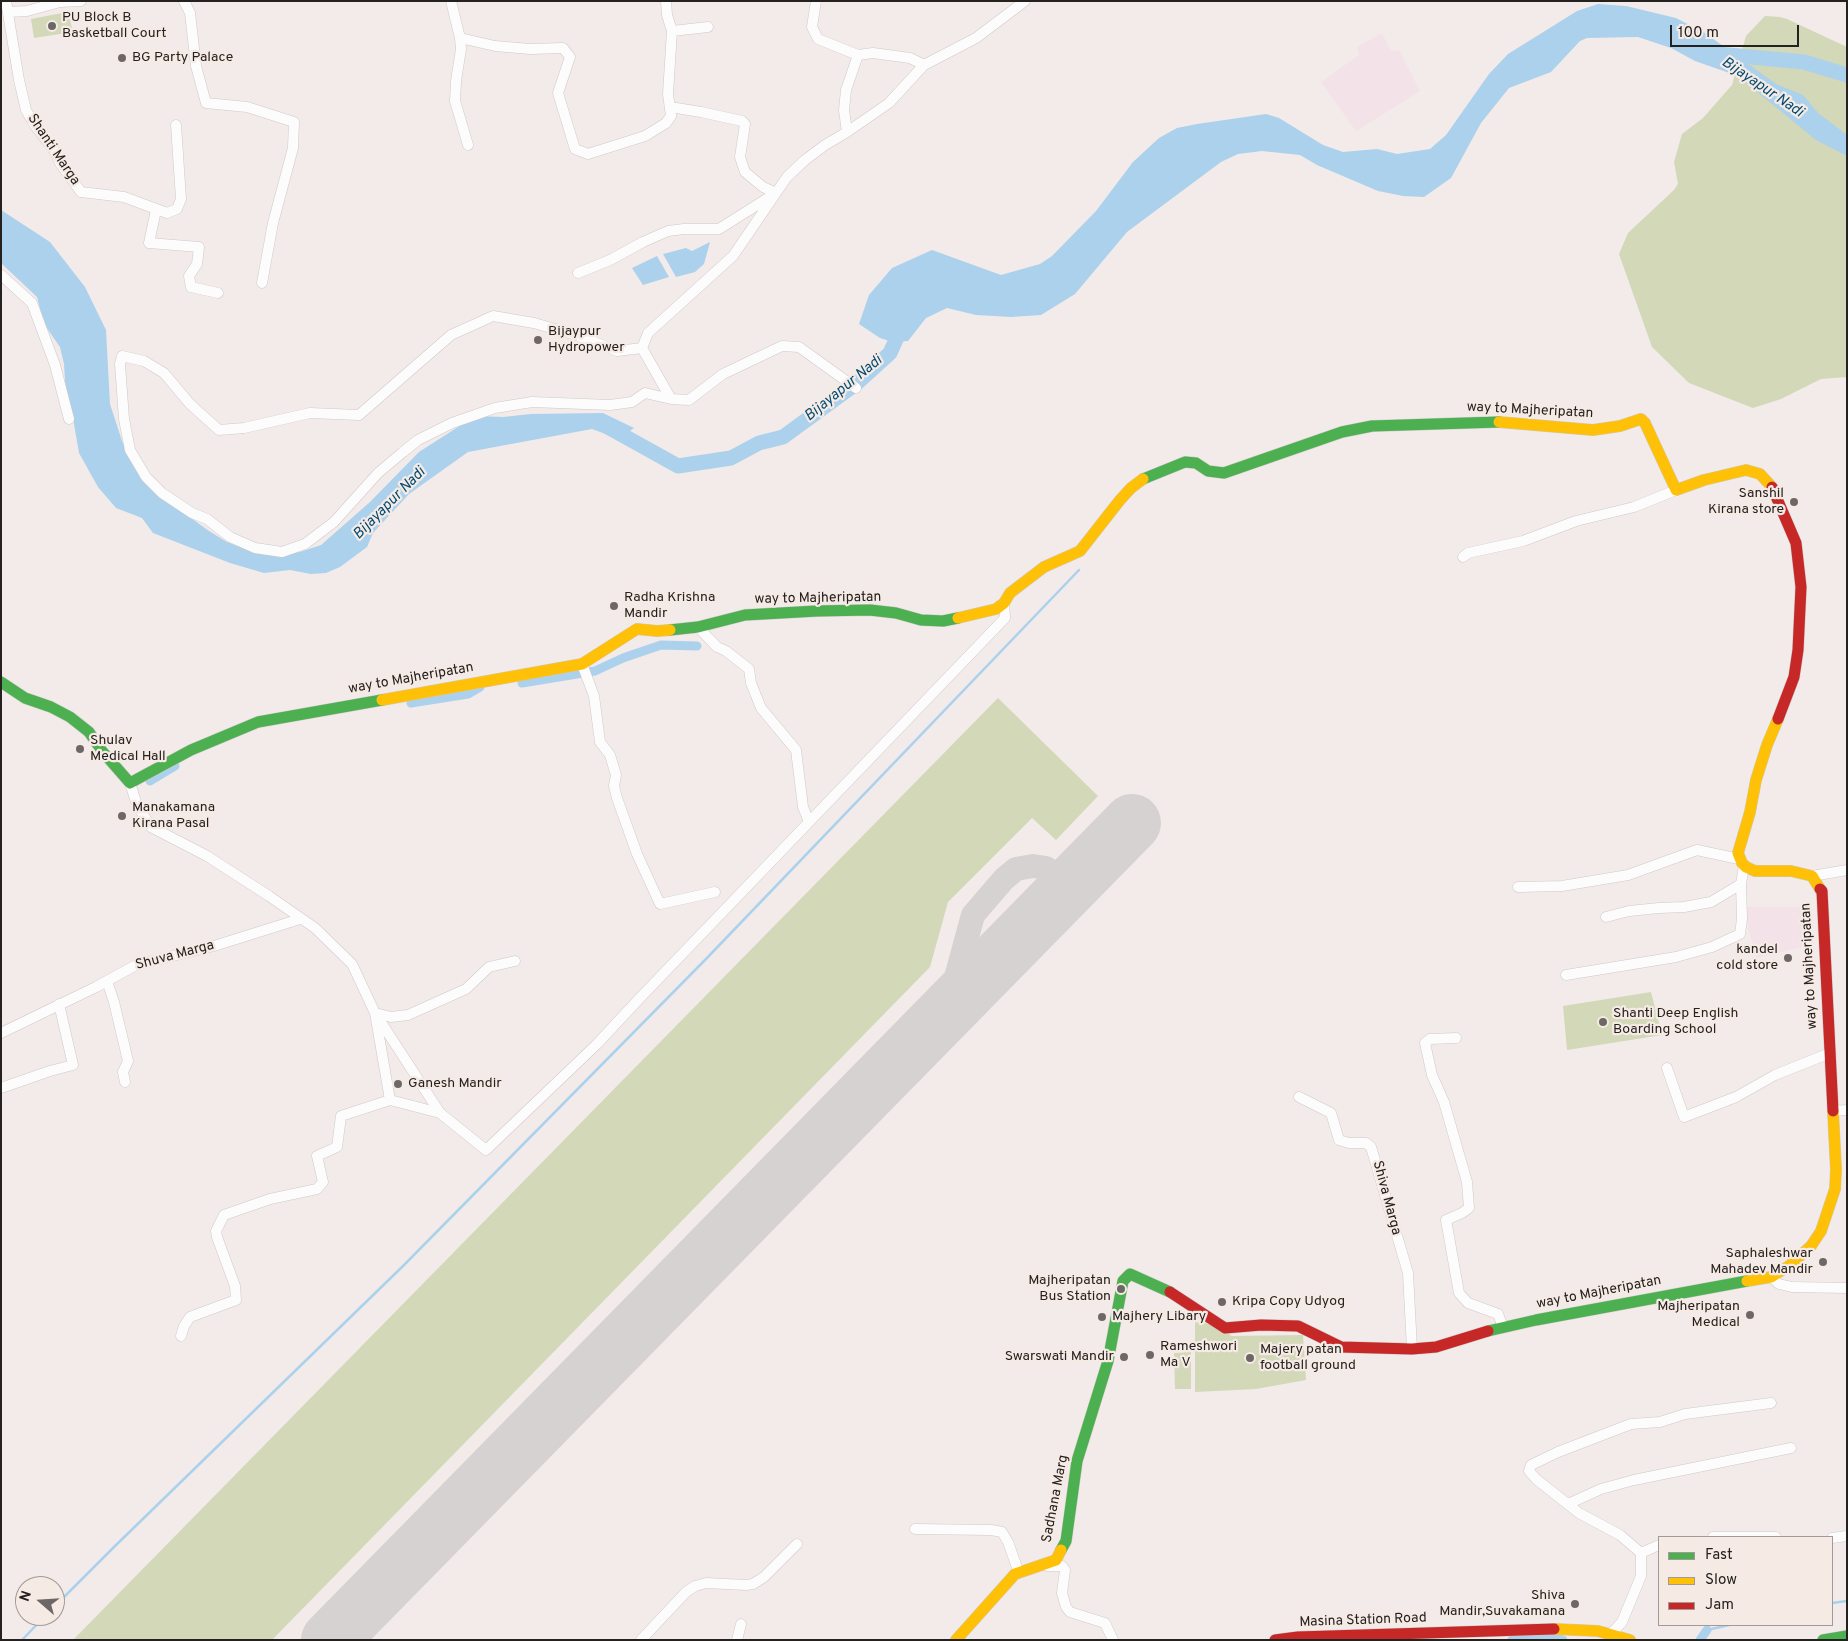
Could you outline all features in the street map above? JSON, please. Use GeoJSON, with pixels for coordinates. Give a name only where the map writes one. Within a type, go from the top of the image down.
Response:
{"type":"FeatureCollection","features":[{"type":"Feature","properties":{"kind":"main road","name":"way to Majheripatan"},"geometry":{"type":"LineString","coordinates":[[130,783],[191,750],[258,722],[582,664],[637,629],[657,631],[698,627],[745,615],[817,611],[870,610],[896,613],[921,620],[943,620],[988,612],[1004,603],[1010,593],[1044,567],[1080,552],[1120,500],[1142,479],[1185,462],[1196,463],[1208,471],[1224,473],[1342,432],[1372,426],[1503,422],[1593,430],[1620,426],[1641,419],[1645,423],[1676,490]]}},
{"type":"Feature","properties":{"kind":"main road"},"geometry":{"type":"LineString","coordinates":[[1676,490],[1704,480],[1746,470],[1760,474],[1775,490],[1796,543],[1801,588],[1798,650],[1794,677],[1756,780],[1750,812],[1740,845],[1742,862],[1754,870],[1791,871],[1812,876]]}},
{"type":"Feature","properties":{"kind":"main road"},"geometry":{"type":"LineString","coordinates":[[1,682],[25,698],[51,706],[70,717],[89,732],[102,751],[130,783]]}},
{"type":"Feature","properties":{"kind":"main road","name":"way to Majheripatan"},"geometry":{"type":"LineString","coordinates":[[1116,1316],[1123,1281],[1130,1274],[1169,1291],[1225,1328],[1261,1325],[1298,1326],[1341,1347],[1412,1349],[1436,1347],[1503,1327],[1698,1289],[1731,1285],[1779,1274],[1811,1246],[1821,1231],[1841,1170],[1833,1111],[1822,891],[1812,876]]}},
{"type":"Feature","properties":{"kind":"main road","name":"Sadhana Marg"},"geometry":{"type":"LineString","coordinates":[[956,1640],[1015,1574],[1056,1560],[1066,1542],[1078,1461],[1108,1360],[1116,1316]]}},
{"type":"Feature","properties":{"kind":"main road","name":"Masina Station Road"},"geometry":{"type":"LineString","coordinates":[[1275,1640],[1557,1629],[1598,1635],[1611,1634],[1630,1640]]}},
{"type":"Feature","properties":{"kind":"main road"},"geometry":{"type":"LineString","coordinates":[[1823,1640],[1847,1636]]}},
{"type":"Feature","properties":{"kind":"street"},"geometry":{"type":"LineString","coordinates":[[7,6],[27,11],[60,2],[81,1]]}},
{"type":"Feature","properties":{"kind":"street"},"geometry":{"type":"LineString","coordinates":[[184,1],[190,13],[196,66],[206,103],[247,107],[294,122],[292,148],[273,223],[262,283]]}},
{"type":"Feature","properties":{"kind":"street"},"geometry":{"type":"LineString","coordinates":[[451,1],[461,50],[455,101],[468,145]]}},
{"type":"Feature","properties":{"kind":"street"},"geometry":{"type":"LineString","coordinates":[[460,38],[495,46],[563,48],[570,57],[558,93],[575,149],[588,154],[645,136],[666,123],[671,116],[668,94],[672,31],[666,6],[657,1]]}},
{"type":"Feature","properties":{"kind":"street"},"geometry":{"type":"LineString","coordinates":[[816,1],[812,27],[818,39],[858,55],[873,53],[910,58],[924,65]]}},
{"type":"Feature","properties":{"kind":"street"},"geometry":{"type":"LineString","coordinates":[[642,348],[648,334],[733,256],[787,177],[805,160],[889,103],[924,65],[976,38],[1025,1]]}},
{"type":"Feature","properties":{"kind":"street","name":"Shanti Marga"},"geometry":{"type":"LineString","coordinates":[[7,6],[6,26],[26,110],[81,192],[124,197],[156,210]]}},
{"type":"Feature","properties":{"kind":"street"},"geometry":{"type":"LineString","coordinates":[[672,31],[708,27]]}},
{"type":"Feature","properties":{"kind":"street"},"geometry":{"type":"LineString","coordinates":[[847,132],[844,110],[846,90],[858,55]]}},
{"type":"Feature","properties":{"kind":"street"},"geometry":{"type":"LineString","coordinates":[[670,107],[742,121],[745,124],[740,157],[745,172],[763,187],[776,193]]}},
{"type":"Feature","properties":{"kind":"street"},"geometry":{"type":"LineString","coordinates":[[176,125],[181,199],[177,209],[167,213],[156,210],[149,243],[199,248],[197,264],[189,276],[191,287],[218,293]]}},
{"type":"Feature","properties":{"kind":"street"},"geometry":{"type":"LineString","coordinates":[[578,273],[610,260],[668,231],[719,229],[776,193]]}},
{"type":"Feature","properties":{"kind":"street"},"geometry":{"type":"LineString","coordinates":[[1,275],[32,304],[55,365],[69,419]]}},
{"type":"Feature","properties":{"kind":"street"},"geometry":{"type":"LineString","coordinates":[[642,348],[617,351],[579,336],[534,323],[493,316],[451,335],[359,415],[310,413],[244,428],[220,430],[190,404],[164,373],[144,361],[122,356],[120,364],[124,419],[130,450],[146,477],[162,493],[192,514],[207,519],[230,537],[255,548],[282,552],[305,544],[334,522],[378,473],[418,440],[452,424],[495,408],[532,402],[610,405],[632,402],[645,393],[671,399],[689,400],[723,374],[782,346],[799,347],[854,385]]}},
{"type":"Feature","properties":{"kind":"street"},"geometry":{"type":"LineString","coordinates":[[642,348],[671,399]]}},
{"type":"Feature","properties":{"kind":"street"},"geometry":{"type":"LineString","coordinates":[[1463,557],[1468,553],[1523,541],[1576,521],[1634,508],[1676,490]]}},
{"type":"Feature","properties":{"kind":"street"},"geometry":{"type":"LineString","coordinates":[[130,783],[137,805],[151,827],[208,856],[269,896],[315,928],[352,964],[375,1013],[440,1113],[486,1150],[597,1044],[1004,618],[1004,603]]}},
{"type":"Feature","properties":{"kind":"street"},"geometry":{"type":"LineString","coordinates":[[698,627],[717,647],[726,651],[749,670],[751,683],[761,708],[796,750],[803,807],[809,822]]}},
{"type":"Feature","properties":{"kind":"street"},"geometry":{"type":"LineString","coordinates":[[582,664],[594,696],[600,742],[610,755],[616,774],[614,786],[617,798],[637,854],[660,904],[715,892]]}},
{"type":"Feature","properties":{"kind":"street"},"geometry":{"type":"LineString","coordinates":[[1518,887],[1562,886],[1628,875],[1697,850],[1742,862],[1742,919],[1740,934],[1712,947],[1676,957],[1566,975]]}},
{"type":"Feature","properties":{"kind":"street"},"geometry":{"type":"LineString","coordinates":[[1812,876],[1847,870]]}},
{"type":"Feature","properties":{"kind":"street"},"geometry":{"type":"LineString","coordinates":[[1606,918],[1629,912],[1684,907],[1711,902],[1741,884]]}},
{"type":"Feature","properties":{"kind":"street","name":"Shuva Marga"},"geometry":{"type":"LineString","coordinates":[[1,1034],[136,965],[214,946],[300,919]]}},
{"type":"Feature","properties":{"kind":"street"},"geometry":{"type":"LineString","coordinates":[[375,1013],[391,1017],[408,1015],[466,989],[489,968],[515,961]]}},
{"type":"Feature","properties":{"kind":"street"},"geometry":{"type":"LineString","coordinates":[[107,981],[128,1061],[124,1072],[125,1082]]}},
{"type":"Feature","properties":{"kind":"street"},"geometry":{"type":"LineString","coordinates":[[1,1088],[50,1071],[73,1066],[59,1004]]}},
{"type":"Feature","properties":{"kind":"street"},"geometry":{"type":"LineString","coordinates":[[375,1013],[390,1100]]}},
{"type":"Feature","properties":{"kind":"street"},"geometry":{"type":"LineString","coordinates":[[1456,1038],[1430,1038],[1426,1043],[1432,1075],[1444,1102],[1467,1182],[1469,1208],[1446,1220],[1460,1293],[1468,1303],[1498,1314],[1503,1327]]}},
{"type":"Feature","properties":{"kind":"street"},"geometry":{"type":"LineString","coordinates":[[1667,1068],[1684,1117],[1736,1097],[1775,1075],[1830,1053]]}},
{"type":"Feature","properties":{"kind":"street","name":"Shiva Marga"},"geometry":{"type":"LineString","coordinates":[[1299,1097],[1331,1113],[1339,1140],[1349,1143],[1366,1143],[1371,1147],[1408,1273],[1412,1349]]}},
{"type":"Feature","properties":{"kind":"street"},"geometry":{"type":"LineString","coordinates":[[181,1336],[184,1326],[190,1317],[236,1300],[235,1286],[216,1231],[224,1215],[270,1199],[317,1190],[323,1182],[317,1156],[337,1147],[341,1116],[390,1100],[440,1113]]}},
{"type":"Feature","properties":{"kind":"street"},"geometry":{"type":"LineString","coordinates":[[1833,1111],[1847,1110]]}},
{"type":"Feature","properties":{"kind":"street"},"geometry":{"type":"LineString","coordinates":[[1771,1277],[1779,1284],[1792,1287],[1847,1288]]}},
{"type":"Feature","properties":{"kind":"street"},"geometry":{"type":"LineString","coordinates":[[1641,1552],[1620,1535],[1601,1526],[1568,1504],[1532,1475],[1529,1471],[1531,1465],[1558,1452],[1631,1424],[1660,1422],[1685,1414],[1771,1403]]}},
{"type":"Feature","properties":{"kind":"street"},"geometry":{"type":"LineString","coordinates":[[1568,1504],[1601,1489],[1634,1480],[1791,1448]]}},
{"type":"Feature","properties":{"kind":"street"},"geometry":{"type":"LineString","coordinates":[[915,1529],[1002,1532],[1008,1542],[1019,1573]]}},
{"type":"Feature","properties":{"kind":"street"},"geometry":{"type":"LineString","coordinates":[[1833,1538],[1847,1536]]}},
{"type":"Feature","properties":{"kind":"street"},"geometry":{"type":"LineString","coordinates":[[642,1640],[686,1592],[695,1586],[706,1583],[754,1584],[764,1577],[797,1544]]}},
{"type":"Feature","properties":{"kind":"street"},"geometry":{"type":"LineString","coordinates":[[1641,1552],[1658,1545]]}},
{"type":"Feature","properties":{"kind":"street"},"geometry":{"type":"LineString","coordinates":[[1611,1634],[1622,1622],[1641,1576],[1641,1552]]}},
{"type":"Feature","properties":{"kind":"street"},"geometry":{"type":"LineString","coordinates":[[1041,1566],[1062,1566],[1065,1570],[1062,1593],[1066,1607],[1070,1612],[1105,1623],[1112,1640]]}},
{"type":"Feature","properties":{"kind":"street"},"geometry":{"type":"LineString","coordinates":[[737,1640],[742,1624]]}},
{"type":"Feature","properties":{"kind":"shaded area"},"geometry":{"type":"Polygon","coordinates":[[[1382,33],[1391,51],[1399,50],[1420,91],[1356,131],[1321,82],[1359,55],[1357,47],[1382,33]]]}},
{"type":"Feature","properties":{"kind":"shaded area"},"geometry":{"type":"Polygon","coordinates":[[[1745,907],[1803,907],[1814,944],[1757,958],[1749,931],[1745,907]]]}},
{"type":"Feature","properties":{"kind":"green space","name":"PU Block B Basketball Court"},"geometry":{"type":"Polygon","coordinates":[[[68,12],[73,32],[34,38],[31,19],[68,12]]]}},
{"type":"Feature","properties":{"kind":"green space"},"geometry":{"type":"Polygon","coordinates":[[[1765,16],[1787,19],[1847,47],[1847,377],[1821,379],[1781,399],[1753,408],[1689,383],[1652,347],[1619,254],[1628,233],[1678,184],[1674,162],[1682,134],[1703,118],[1732,85],[1746,36],[1765,16]]]}},
{"type":"Feature","properties":{"kind":"green space"},"geometry":{"type":"Polygon","coordinates":[[[998,698],[1098,796],[1056,840],[1032,818],[948,902],[930,967],[272,1640],[73,1640],[998,698]]]}},
{"type":"Feature","properties":{"kind":"green space"},"geometry":{"type":"Polygon","coordinates":[[[1651,992],[1662,1035],[1567,1050],[1563,1006],[1651,992]]]}},
{"type":"Feature","properties":{"kind":"green space","name":"Majery patan football ground"},"geometry":{"type":"Polygon","coordinates":[[[1195,1322],[1211,1324],[1232,1336],[1303,1335],[1306,1380],[1256,1389],[1195,1392],[1195,1322]]]}},
{"type":"Feature","properties":{"kind":"green space"},"geometry":{"type":"Polygon","coordinates":[[[1191,1352],[1191,1389],[1175,1389],[1174,1353],[1191,1352]]]}},
{"type":"Feature","properties":{"kind":"water"},"geometry":{"type":"Polygon","coordinates":[[[1598,4],[1626,6],[1676,18],[1705,33],[1776,84],[1803,95],[1818,113],[1847,135],[1847,156],[1816,140],[1738,76],[1695,61],[1671,48],[1638,37],[1587,38],[1580,41],[1551,72],[1509,88],[1481,123],[1451,178],[1424,197],[1403,196],[1378,191],[1317,165],[1300,155],[1262,151],[1238,154],[1221,162],[1127,232],[1075,294],[1041,315],[1011,317],[976,315],[947,308],[926,318],[908,341],[893,342],[880,338],[859,324],[869,295],[892,268],[932,250],[1001,275],[1040,264],[1052,256],[1096,211],[1133,162],[1159,138],[1177,128],[1266,114],[1279,118],[1323,145],[1343,152],[1377,149],[1397,154],[1430,149],[1446,135],[1489,74],[1508,54],[1577,11],[1598,4]]]}},
{"type":"Feature","properties":{"kind":"water"},"geometry":{"type":"Polygon","coordinates":[[[1,210],[50,242],[85,287],[106,330],[110,404],[122,441],[135,467],[173,505],[209,531],[227,542],[253,552],[267,554],[300,552],[321,545],[370,502],[419,452],[475,416],[503,417],[531,414],[603,413],[634,428],[619,439],[592,429],[468,452],[409,494],[373,533],[367,547],[340,567],[326,573],[311,574],[290,570],[264,573],[230,563],[153,533],[142,518],[116,508],[98,487],[79,453],[73,418],[66,396],[64,364],[60,347],[44,324],[37,297],[1,263],[1,210]]]}},
{"type":"Feature","properties":{"kind":"water"},"geometry":{"type":"Polygon","coordinates":[[[710,242],[704,264],[695,272],[676,277],[663,254],[686,248],[692,251],[710,242]]]}},
{"type":"Feature","properties":{"kind":"water"},"geometry":{"type":"Polygon","coordinates":[[[657,256],[669,277],[643,285],[632,268],[657,256]]]}},
{"type":"Feature","properties":{"kind":"waterway"},"geometry":{"type":"LineString","coordinates":[[1718,54],[1804,62],[1847,75]]}},
{"type":"Feature","properties":{"kind":"waterway","name":"Bijayapur Nadi"},"geometry":{"type":"LineString","coordinates":[[606,426],[678,466],[731,458],[759,443],[783,437],[857,383],[890,353],[903,324]]}},
{"type":"Feature","properties":{"kind":"waterway"},"geometry":{"type":"LineString","coordinates":[[65,1596],[403,1266],[706,959],[1079,570]]}},
{"type":"Feature","properties":{"kind":"waterway"},"geometry":{"type":"LineString","coordinates":[[522,683],[595,671],[623,658],[661,645],[697,646]]}},
{"type":"Feature","properties":{"kind":"waterway"},"geometry":{"type":"LineString","coordinates":[[411,703],[468,694],[480,687]]}},
{"type":"Feature","properties":{"kind":"waterway"},"geometry":{"type":"LineString","coordinates":[[150,781],[175,766]]}},
{"type":"Feature","properties":{"kind":"waterway"},"geometry":{"type":"LineString","coordinates":[[1833,1603],[1847,1601]]}},
{"type":"Feature","properties":{"kind":"waterway"},"geometry":{"type":"LineString","coordinates":[[22,1640],[35,1626]]}},
{"type":"Feature","properties":{"kind":"waterway"},"geometry":{"type":"LineString","coordinates":[[1707,1630],[1725,1626]]}},
{"type":"Feature","properties":{"kind":"waterway"},"geometry":{"type":"LineString","coordinates":[[1700,1640],[1707,1630]]}},
{"type":"Feature","properties":{"kind":"waterway"},"geometry":{"type":"LineString","coordinates":[[1512,1640],[1550,1636],[1563,1640]]}},
{"type":"Feature","properties":{"kind":"taxiway"},"geometry":{"type":"LineString","coordinates":[[931,1027],[944,1010],[951,996],[973,915],[1004,879],[1016,869],[1033,866],[1046,868],[1058,876],[1064,884],[1067,904],[1062,917],[1051,928],[1028,936],[1010,947]]}},
{"type":"Feature","properties":{"kind":"runway"},"geometry":{"type":"LineString","coordinates":[[330,1640],[1132,823]]}},
{"type":"Feature","properties":{"kind":"traffic: fast"},"geometry":{"type":"LineString","coordinates":[[1143,479],[1185,462],[1196,463],[1208,471],[1224,473],[1342,432],[1372,426],[1499,422]]}},
{"type":"Feature","properties":{"kind":"traffic: fast"},"geometry":{"type":"LineString","coordinates":[[670,630],[698,627],[745,615],[817,611],[870,610],[896,613],[921,620],[943,621],[958,618]]}},
{"type":"Feature","properties":{"kind":"traffic: fast"},"geometry":{"type":"LineString","coordinates":[[1,682],[25,698],[51,707],[70,717],[89,732],[102,751],[130,783],[191,750],[258,722],[382,700]]}},
{"type":"Feature","properties":{"kind":"traffic: fast"},"geometry":{"type":"LineString","coordinates":[[1061,1550],[1066,1541],[1077,1461],[1108,1361],[1123,1281],[1130,1274],[1170,1292]]}},
{"type":"Feature","properties":{"kind":"traffic: fast"},"geometry":{"type":"LineString","coordinates":[[1488,1331],[1536,1320],[1747,1281]]}},
{"type":"Feature","properties":{"kind":"traffic: fast"},"geometry":{"type":"LineString","coordinates":[[1823,1640],[1847,1636]]}},
{"type":"Feature","properties":{"kind":"traffic: slow"},"geometry":{"type":"LineString","coordinates":[[1499,422],[1593,430],[1620,426],[1641,419],[1645,423],[1676,490],[1704,480],[1746,470],[1760,474],[1772,487]]}},
{"type":"Feature","properties":{"kind":"traffic: slow"},"geometry":{"type":"LineString","coordinates":[[958,618],[996,609],[1004,603],[1010,593],[1044,567],[1080,551],[1120,500],[1143,479]]}},
{"type":"Feature","properties":{"kind":"traffic: slow"},"geometry":{"type":"LineString","coordinates":[[382,700],[582,664],[637,629],[670,630]]}},
{"type":"Feature","properties":{"kind":"traffic: slow"},"geometry":{"type":"LineString","coordinates":[[1778,719],[1767,745],[1756,780],[1750,812],[1738,853],[1742,863],[1755,871],[1791,871],[1812,876],[1820,889]]}},
{"type":"Feature","properties":{"kind":"traffic: slow"},"geometry":{"type":"LineString","coordinates":[[1747,1281],[1771,1277],[1789,1266],[1811,1246],[1821,1231],[1835,1189],[1833,1111]]}},
{"type":"Feature","properties":{"kind":"traffic: slow"},"geometry":{"type":"LineString","coordinates":[[956,1640],[1015,1574],[1056,1560],[1061,1550]]}},
{"type":"Feature","properties":{"kind":"traffic: slow"},"geometry":{"type":"LineString","coordinates":[[1554,1629],[1598,1631],[1630,1640]]}},
{"type":"Feature","properties":{"kind":"traffic: jam"},"geometry":{"type":"LineString","coordinates":[[1772,487],[1796,543],[1801,587],[1798,650],[1794,677],[1778,719]]}},
{"type":"Feature","properties":{"kind":"traffic: jam"},"geometry":{"type":"LineString","coordinates":[[1820,889],[1822,891],[1833,1111]]}},
{"type":"Feature","properties":{"kind":"traffic: jam"},"geometry":{"type":"LineString","coordinates":[[1170,1292],[1225,1328],[1261,1325],[1298,1326],[1341,1347],[1412,1349],[1436,1347],[1488,1331]]}},
{"type":"Feature","properties":{"kind":"traffic: jam"},"geometry":{"type":"LineString","coordinates":[[1275,1640],[1298,1637],[1554,1629]]}},
{"type":"Feature","properties":{"kind":"place","name":"PU Block B Basketball Court"},"geometry":{"type":"Point","coordinates":[52,26]}},
{"type":"Feature","properties":{"kind":"place","name":"BG Party Palace"},"geometry":{"type":"Point","coordinates":[122,58]}},
{"type":"Feature","properties":{"kind":"place","name":"Bijaypur Hydropower"},"geometry":{"type":"Point","coordinates":[538,340]}},
{"type":"Feature","properties":{"kind":"place","name":"Sanshil Kirana store"},"geometry":{"type":"Point","coordinates":[1794,502]}},
{"type":"Feature","properties":{"kind":"place","name":"Radha Krishna Mandir"},"geometry":{"type":"Point","coordinates":[614,606]}},
{"type":"Feature","properties":{"kind":"place","name":"Shulav Medical Hall"},"geometry":{"type":"Point","coordinates":[80,749]}},
{"type":"Feature","properties":{"kind":"place","name":"Manakamana Kirana Pasal"},"geometry":{"type":"Point","coordinates":[122,816]}},
{"type":"Feature","properties":{"kind":"place","name":"kandel cold store"},"geometry":{"type":"Point","coordinates":[1788,958]}},
{"type":"Feature","properties":{"kind":"place","name":"Shanti Deep English Boarding School"},"geometry":{"type":"Point","coordinates":[1603,1022]}},
{"type":"Feature","properties":{"kind":"place","name":"Ganesh Mandir"},"geometry":{"type":"Point","coordinates":[398,1084]}},
{"type":"Feature","properties":{"kind":"place","name":"Saphaleshwar Mahadev Mandir"},"geometry":{"type":"Point","coordinates":[1823,1262]}},
{"type":"Feature","properties":{"kind":"place","name":"Majheripatan Bus Station"},"geometry":{"type":"Point","coordinates":[1121,1289]}},
{"type":"Feature","properties":{"kind":"place","name":"Kripa Copy Udyog"},"geometry":{"type":"Point","coordinates":[1222,1302]}},
{"type":"Feature","properties":{"kind":"place","name":"Majheripatan Medical"},"geometry":{"type":"Point","coordinates":[1750,1315]}},
{"type":"Feature","properties":{"kind":"place","name":"Majhery Libary"},"geometry":{"type":"Point","coordinates":[1102,1317]}},
{"type":"Feature","properties":{"kind":"place","name":"Rameshwori Ma V"},"geometry":{"type":"Point","coordinates":[1150,1355]}},
{"type":"Feature","properties":{"kind":"place","name":"Swarswati Mandir"},"geometry":{"type":"Point","coordinates":[1124,1357]}},
{"type":"Feature","properties":{"kind":"place","name":"Majery patan football ground"},"geometry":{"type":"Point","coordinates":[1250,1358]}},
{"type":"Feature","properties":{"kind":"place","name":"Shiva Mandir,Suvakamana"},"geometry":{"type":"Point","coordinates":[1575,1604]}}]}
